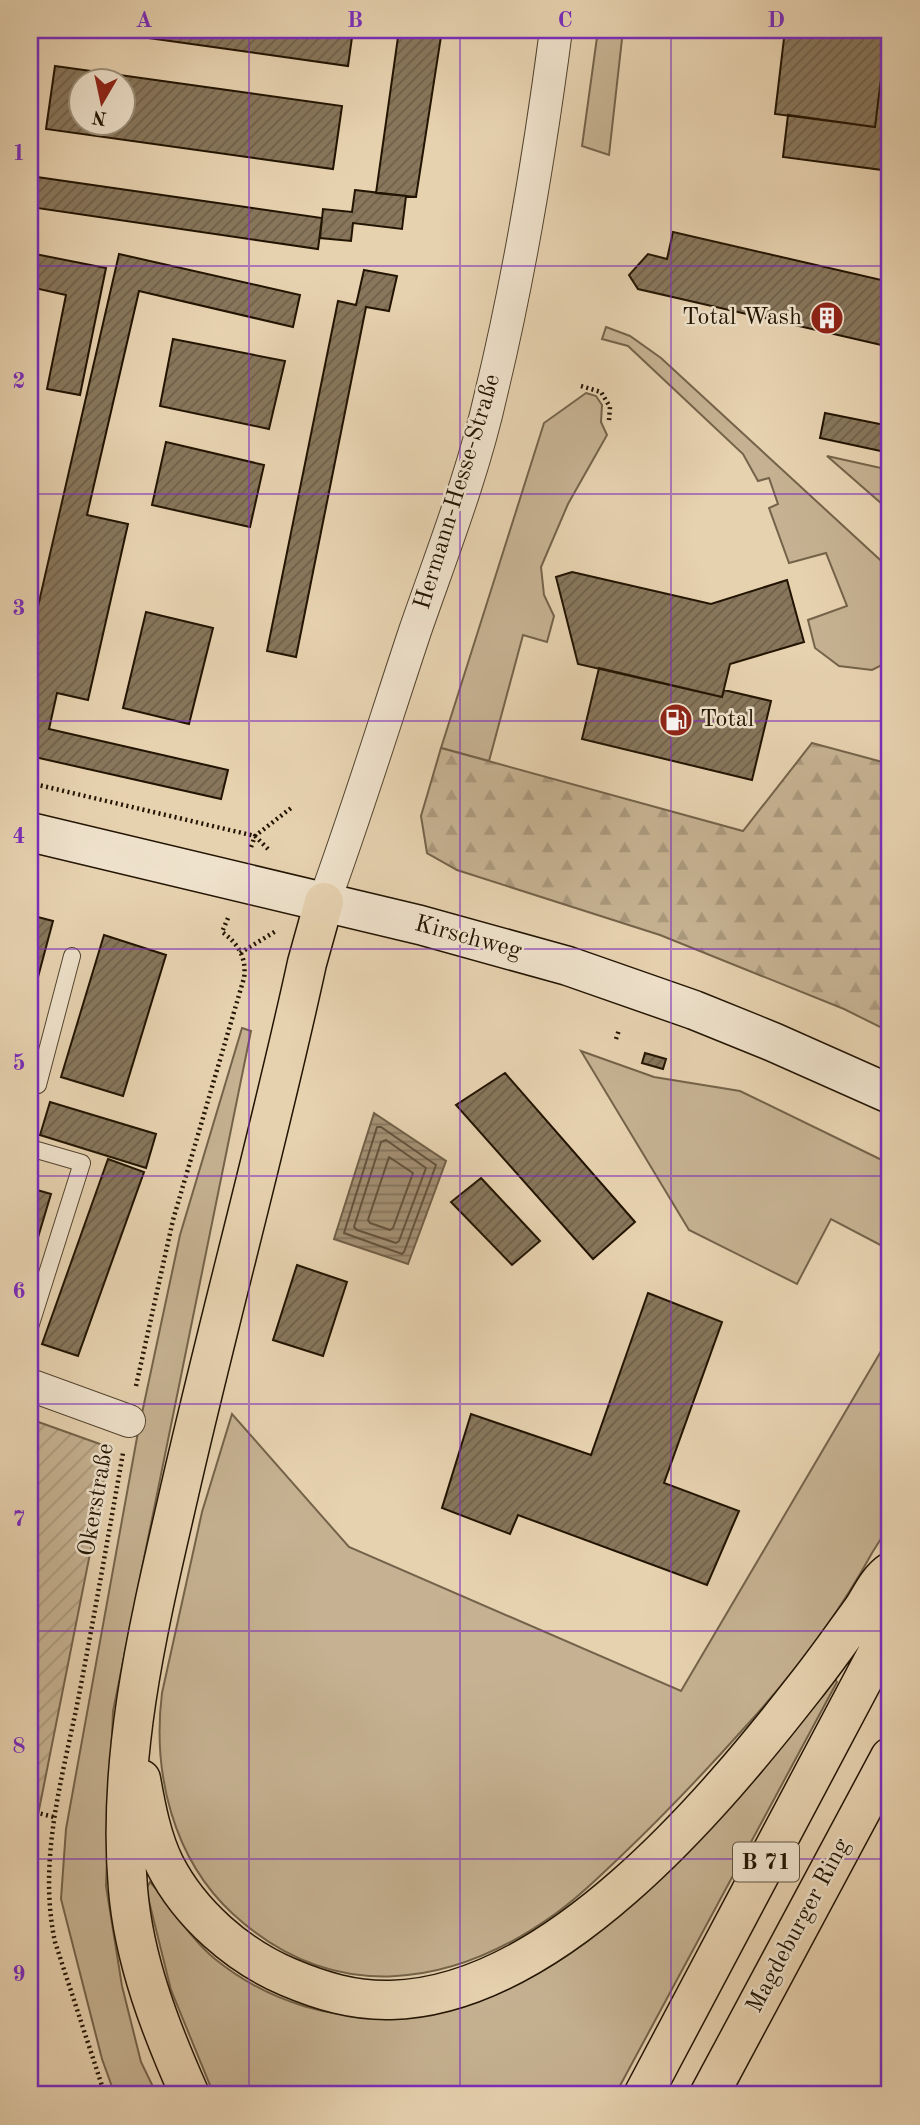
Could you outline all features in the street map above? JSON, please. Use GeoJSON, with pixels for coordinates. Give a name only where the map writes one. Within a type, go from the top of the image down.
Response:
{"type":"FeatureCollection","features":[{"type":"Feature","properties":{"kind":"highway"},"geometry":{"type":"LineString","coordinates":[[190,2095],[158,2016],[137,1944],[130,1908],[125,1821],[134,1721],[155,1598],[191,1441],[307,962],[324,902]]}},
{"type":"Feature","properties":{"kind":"highway"},"geometry":{"type":"LineString","coordinates":[[134,1721],[143,1793],[164,1863],[186,1898],[213,1927],[266,1965],[324,1991],[344,1996],[391,2000],[438,1994],[485,1978],[551,1943],[573,1929],[628,1882],[709,1801],[753,1752],[818,1671],[890,1572]]}},
{"type":"Feature","properties":{"kind":"highway","name":"B 71"},"geometry":{"type":"LineString","coordinates":[[643,2095],[890,1629]]}},
{"type":"Feature","properties":{"kind":"highway","name":"Magdeburger Ring"},"geometry":{"type":"LineString","coordinates":[[709,2095],[890,1757]]}},
{"type":"Feature","properties":{"kind":"main road","name":"Kirschweg"},"geometry":{"type":"LineString","coordinates":[[30,832],[445,931],[568,966],[762,1037],[890,1094]]}},
{"type":"Feature","properties":{"kind":"street","name":"Hermann-Hesse-Straße"},"geometry":{"type":"LineString","coordinates":[[324,902],[367,784],[382,729],[475,454],[491,395],[527,225],[556,30]]}},
{"type":"Feature","properties":{"kind":"street"},"geometry":{"type":"LineString","coordinates":[[30,1385],[129,1421]]}},
{"type":"Feature","properties":{"kind":"lane"},"geometry":{"type":"LineString","coordinates":[[30,1082],[38,1085],[72,956]]}},
{"type":"Feature","properties":{"kind":"lane"},"geometry":{"type":"LineString","coordinates":[[30,1148],[82,1163],[30,1327]]}},
{"type":"Feature","properties":{"kind":"path"},"geometry":{"type":"LineString","coordinates":[[581,386],[601,392],[610,407],[609,420]]}},
{"type":"Feature","properties":{"kind":"path"},"geometry":{"type":"LineString","coordinates":[[30,783],[255,836],[291,808]]}},
{"type":"Feature","properties":{"kind":"path","name":"Okerstraße"},"geometry":{"type":"LineString","coordinates":[[105,2095],[62,1966],[51,1923],[48,1881],[54,1816],[80,1691],[129,1421],[173,1220],[244,978],[243,959],[234,941],[222,932],[226,922]]}},
{"type":"Feature","properties":{"kind":"path"},"geometry":{"type":"LineString","coordinates":[[616,1039],[619,1030]]}},
{"type":"Feature","properties":{"kind":"path"},"geometry":{"type":"LineString","coordinates":[[30,1811],[54,1816]]}},
{"type":"Feature","properties":{"kind":"green space"},"geometry":{"type":"Polygon","coordinates":[[[598,30],[623,30],[609,155],[582,146],[598,30]]]}},
{"type":"Feature","properties":{"kind":"green space"},"geometry":{"type":"Polygon","coordinates":[[[606,327],[630,336],[661,358],[890,569],[890,661],[872,670],[839,666],[815,648],[808,620],[847,606],[826,553],[789,563],[769,508],[778,504],[769,478],[758,481],[743,454],[628,346],[602,339],[606,327]]]}},
{"type":"Feature","properties":{"kind":"green space"},"geometry":{"type":"Polygon","coordinates":[[[586,393],[596,396],[602,405],[601,422],[607,435],[568,504],[541,567],[544,595],[554,616],[547,642],[523,635],[489,761],[441,748],[544,423],[586,393]]]}},
{"type":"Feature","properties":{"kind":"green space"},"geometry":{"type":"Polygon","coordinates":[[[827,456],[890,470],[890,511],[827,456]]]}},
{"type":"Feature","properties":{"kind":"green space"},"geometry":{"type":"Polygon","coordinates":[[[812,743],[890,764],[890,1032],[844,1009],[660,935],[457,870],[427,853],[421,816],[441,748],[743,831],[812,743]]]}},
{"type":"Feature","properties":{"kind":"green space"},"geometry":{"type":"Polygon","coordinates":[[[242,1028],[251,1031],[113,1711],[106,1886],[122,1986],[141,2062],[157,2095],[115,2095],[102,2059],[61,1899],[66,1829],[138,1432],[180,1235],[242,1028]]]}},
{"type":"Feature","properties":{"kind":"green space"},"geometry":{"type":"Polygon","coordinates":[[[581,1051],[654,1077],[740,1091],[890,1164],[890,1250],[831,1219],[797,1284],[689,1230],[581,1051]]]}},
{"type":"Feature","properties":{"kind":"green space"},"geometry":{"type":"Polygon","coordinates":[[[890,1336],[892,1506],[889,1523],[882,1536],[829,1622],[764,1706],[668,1810],[572,1901],[516,1939],[475,1958],[434,1971],[393,1976],[352,1974],[311,1963],[271,1943],[233,1914],[212,1892],[195,1868],[171,1813],[160,1754],[160,1723],[162,1693],[202,1512],[232,1414],[349,1547],[681,1691],[890,1336]]]}},
{"type":"Feature","properties":{"kind":"green space"},"geometry":{"type":"Polygon","coordinates":[[[30,1419],[111,1448],[30,1855],[30,1419]]]}},
{"type":"Feature","properties":{"kind":"green space"},"geometry":{"type":"Polygon","coordinates":[[[835,1679],[837,1682],[615,2095],[214,2095],[171,1990],[146,1889],[150,1882],[205,1950],[259,1988],[305,2006],[353,2016],[401,2016],[449,2008],[497,1993],[542,1971],[601,1930],[649,1887],[835,1679]]]}},
{"type":"Feature","properties":{"kind":"water"},"geometry":{"type":"Polygon","coordinates":[[[374,1113],[446,1161],[408,1264],[334,1239],[374,1113]]]}},
{"type":"Feature","properties":{"kind":"building"},"geometry":{"type":"Polygon","coordinates":[[[91,30],[353,30],[348,66],[91,30]]]}},
{"type":"Feature","properties":{"kind":"building"},"geometry":{"type":"Polygon","coordinates":[[[399,30],[442,30],[416,197],[376,193],[399,30]]]}},
{"type":"Feature","properties":{"kind":"building"},"geometry":{"type":"Polygon","coordinates":[[[785,30],[887,30],[875,127],[775,114],[785,30]]]}},
{"type":"Feature","properties":{"kind":"building"},"geometry":{"type":"Polygon","coordinates":[[[887,30],[890,30],[890,171],[783,157],[788,115],[875,127],[887,30]]]}},
{"type":"Feature","properties":{"kind":"building"},"geometry":{"type":"Polygon","coordinates":[[[55,66],[66,68],[66,132],[46,129],[55,66]]]}},
{"type":"Feature","properties":{"kind":"building"},"geometry":{"type":"Polygon","coordinates":[[[136,77],[342,106],[333,169],[96,136],[136,136],[136,77]]]}},
{"type":"Feature","properties":{"kind":"building"},"geometry":{"type":"Polygon","coordinates":[[[30,176],[322,218],[318,249],[30,207],[30,176]]]}},
{"type":"Feature","properties":{"kind":"building"},"geometry":{"type":"Polygon","coordinates":[[[355,190],[406,196],[402,229],[353,223],[351,241],[320,238],[323,209],[352,212],[355,190]]]}},
{"type":"Feature","properties":{"kind":"building","name":"Total Wash"},"geometry":{"type":"Polygon","coordinates":[[[673,232],[890,282],[890,347],[638,289],[629,275],[648,254],[667,259],[673,232]]]}},
{"type":"Feature","properties":{"kind":"building"},"geometry":{"type":"Polygon","coordinates":[[[30,253],[106,268],[80,395],[47,389],[66,295],[30,287],[30,253]]]}},
{"type":"Feature","properties":{"kind":"building"},"geometry":{"type":"Polygon","coordinates":[[[119,254],[300,295],[293,327],[139,291],[87,515],[128,524],[88,700],[57,693],[49,729],[228,770],[221,799],[30,756],[30,641],[119,254]]]}},
{"type":"Feature","properties":{"kind":"building"},"geometry":{"type":"Polygon","coordinates":[[[364,270],[397,276],[389,311],[366,307],[296,657],[267,651],[338,301],[356,305],[364,270]]]}},
{"type":"Feature","properties":{"kind":"building"},"geometry":{"type":"Polygon","coordinates":[[[173,339],[285,361],[269,429],[160,406],[173,339]]]}},
{"type":"Feature","properties":{"kind":"building"},"geometry":{"type":"Polygon","coordinates":[[[825,413],[890,426],[890,453],[820,438],[825,413]]]}},
{"type":"Feature","properties":{"kind":"building"},"geometry":{"type":"Polygon","coordinates":[[[166,442],[264,465],[250,527],[152,505],[166,442]]]}},
{"type":"Feature","properties":{"kind":"building"},"geometry":{"type":"Polygon","coordinates":[[[572,572],[711,604],[787,580],[804,642],[730,664],[722,697],[578,664],[556,577],[572,572]]]}},
{"type":"Feature","properties":{"kind":"building"},"geometry":{"type":"Polygon","coordinates":[[[146,612],[213,628],[189,724],[123,708],[146,612]]]}},
{"type":"Feature","properties":{"kind":"building","name":"Total"},"geometry":{"type":"Polygon","coordinates":[[[599,668],[722,697],[724,690],[771,701],[752,780],[582,739],[599,668]]]}},
{"type":"Feature","properties":{"kind":"building"},"geometry":{"type":"Polygon","coordinates":[[[30,915],[53,921],[30,1007],[30,915]]]}},
{"type":"Feature","properties":{"kind":"building"},"geometry":{"type":"Polygon","coordinates":[[[104,935],[166,955],[123,1096],[61,1077],[104,935]]]}},
{"type":"Feature","properties":{"kind":"building"},"geometry":{"type":"Polygon","coordinates":[[[645,1053],[666,1059],[663,1069],[642,1063],[645,1053]]]}},
{"type":"Feature","properties":{"kind":"building"},"geometry":{"type":"Polygon","coordinates":[[[505,1073],[635,1222],[593,1259],[456,1105],[505,1073]]]}},
{"type":"Feature","properties":{"kind":"building"},"geometry":{"type":"Polygon","coordinates":[[[50,1102],[156,1134],[146,1168],[40,1135],[50,1102]]]}},
{"type":"Feature","properties":{"kind":"building"},"geometry":{"type":"Polygon","coordinates":[[[108,1159],[144,1172],[78,1356],[42,1344],[108,1159]]]}},
{"type":"Feature","properties":{"kind":"building"},"geometry":{"type":"Polygon","coordinates":[[[481,1178],[540,1241],[512,1265],[451,1202],[481,1178]]]}},
{"type":"Feature","properties":{"kind":"building"},"geometry":{"type":"Polygon","coordinates":[[[30,1188],[51,1194],[30,1264],[30,1188]]]}},
{"type":"Feature","properties":{"kind":"building"},"geometry":{"type":"Polygon","coordinates":[[[297,1265],[347,1282],[323,1356],[273,1340],[297,1265]]]}},
{"type":"Feature","properties":{"kind":"building"},"geometry":{"type":"Polygon","coordinates":[[[648,1293],[722,1322],[664,1483],[739,1511],[707,1585],[518,1515],[510,1534],[442,1508],[471,1414],[591,1455],[648,1293]]]}},
{"type":"Feature","properties":{"kind":"place","name":"Total Wash"},"geometry":{"type":"Point","coordinates":[827,318]}},
{"type":"Feature","properties":{"kind":"place","name":"Total"},"geometry":{"type":"Point","coordinates":[676,720]}}]}
